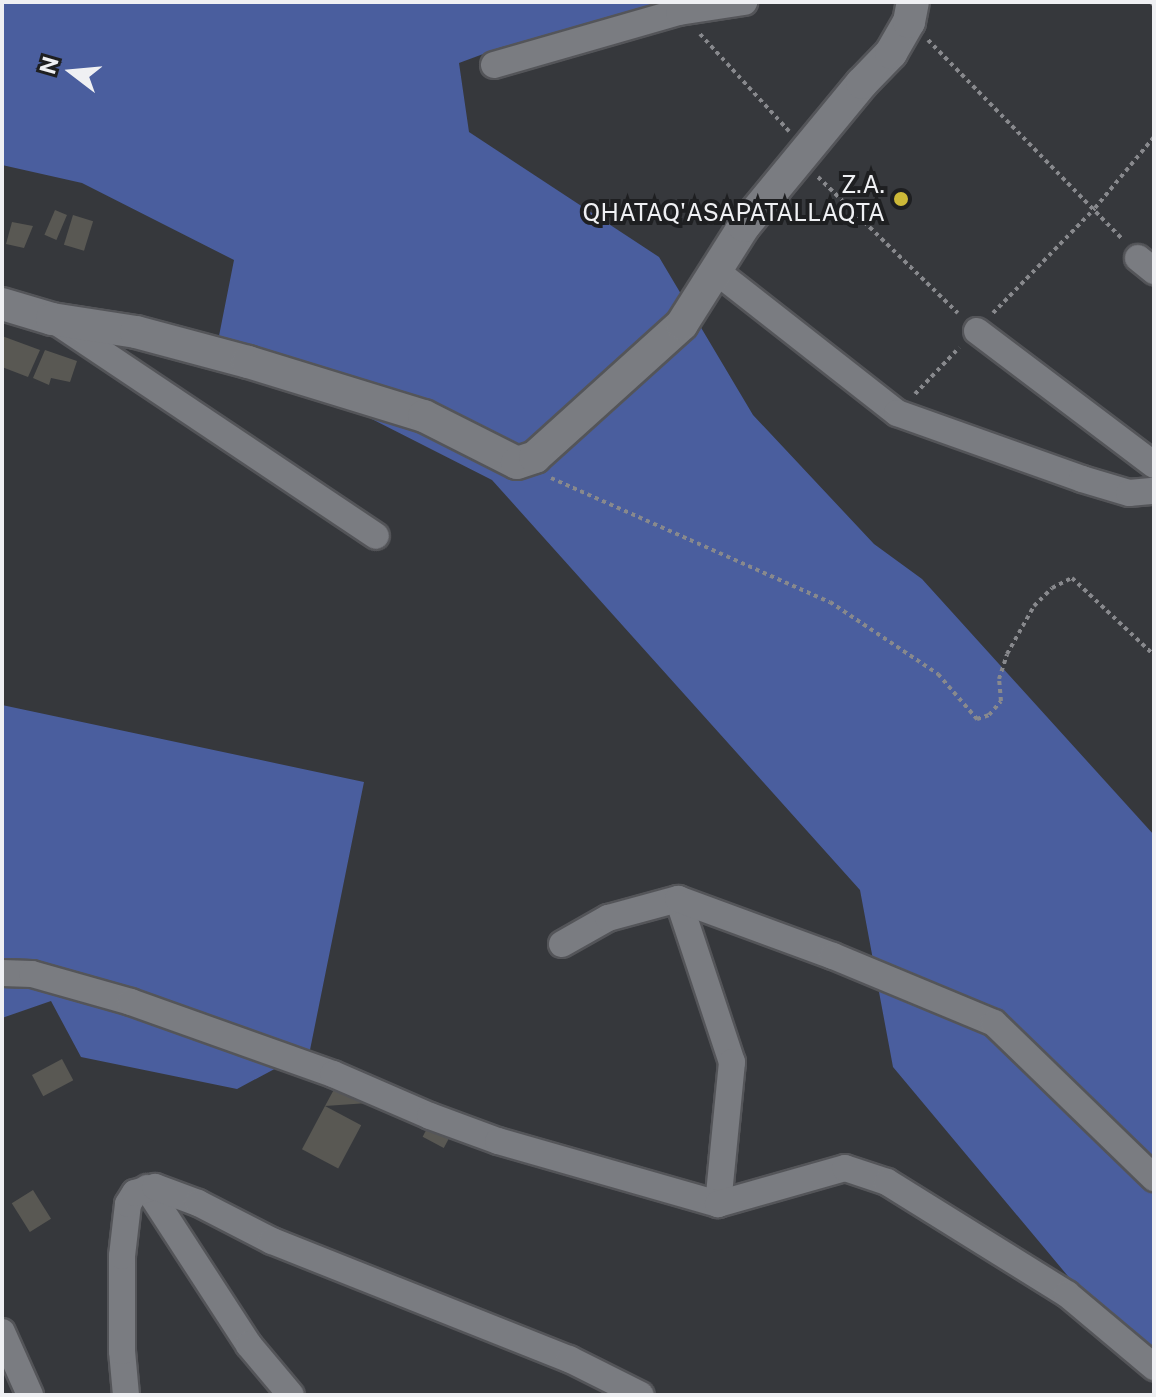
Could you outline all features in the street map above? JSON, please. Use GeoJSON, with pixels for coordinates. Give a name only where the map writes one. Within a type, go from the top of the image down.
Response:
{"type":"FeatureCollection","features":[{"type":"Feature","properties":{"kind":"street"},"geometry":{"type":"LineString","coordinates":[[494,65],[679,12],[744,2]]}},
{"type":"Feature","properties":{"kind":"street"},"geometry":{"type":"LineString","coordinates":[[2,304],[52,319],[136,332],[248,362],[424,416],[517,463],[535,457],[682,324],[744,226],[862,83],[891,53],[911,12]]}},
{"type":"Feature","properties":{"kind":"street"},"geometry":{"type":"LineString","coordinates":[[716,271],[897,413],[1117,490],[1129,493],[1154,491]]}},
{"type":"Feature","properties":{"kind":"street"},"geometry":{"type":"LineString","coordinates":[[52,319],[376,536]]}},
{"type":"Feature","properties":{"kind":"street"},"geometry":{"type":"LineString","coordinates":[[977,331],[1154,465]]}},
{"type":"Feature","properties":{"kind":"street"},"geometry":{"type":"LineString","coordinates":[[678,899],[732,1062],[718,1204]]}},
{"type":"Feature","properties":{"kind":"street"},"geometry":{"type":"LineString","coordinates":[[562,944],[608,918],[678,899],[833,956],[994,1023],[1154,1178]]}},
{"type":"Feature","properties":{"kind":"street"},"geometry":{"type":"LineString","coordinates":[[2,973],[32,974],[131,1002],[333,1074],[430,1116],[498,1141],[718,1204],[845,1168],[887,1182],[1067,1294],[1154,1367]]}},
{"type":"Feature","properties":{"kind":"street"},"geometry":{"type":"LineString","coordinates":[[147,1188],[249,1345],[291,1395]]}},
{"type":"Feature","properties":{"kind":"street"},"geometry":{"type":"LineString","coordinates":[[126,1395],[122,1351],[122,1256],[128,1204],[135,1193],[147,1188],[166,1189],[272,1241],[481,1321],[569,1359],[641,1395]]}},
{"type":"Feature","properties":{"kind":"street"},"geometry":{"type":"LineString","coordinates":[[2,1332],[30,1395]]}},
{"type":"Feature","properties":{"kind":"path"},"geometry":{"type":"LineString","coordinates":[[911,12],[1146,264]]}},
{"type":"Feature","properties":{"kind":"path"},"geometry":{"type":"LineString","coordinates":[[897,413],[1095,208],[1154,137]]}},
{"type":"Feature","properties":{"kind":"path"},"geometry":{"type":"LineString","coordinates":[[517,463],[830,602],[938,674],[977,719],[989,715],[1001,701],[999,679],[1007,654],[1034,606],[1052,588],[1072,578],[1154,655]]}},
{"type":"Feature","properties":{"kind":"shaded area"},"geometry":{"type":"Polygon","coordinates":[[[2,2],[697,2],[502,47],[459,63],[469,132],[659,257],[753,415],[874,544],[922,579],[1154,835],[1154,1379],[893,1067],[860,890],[492,480],[218,341],[234,260],[82,183],[2,165],[2,2]]]}},
{"type":"Feature","properties":{"kind":"shaded area"},"geometry":{"type":"Polygon","coordinates":[[[2,705],[364,782],[310,1050],[237,1089],[81,1057],[51,1001],[2,1018],[2,705]]]}},
{"type":"Feature","properties":{"kind":"building"},"geometry":{"type":"Polygon","coordinates":[[[55,210],[67,215],[56,240],[44,235],[55,210]]]}},
{"type":"Feature","properties":{"kind":"building"},"geometry":{"type":"Polygon","coordinates":[[[73,215],[93,221],[84,251],[64,245],[73,215]]]}},
{"type":"Feature","properties":{"kind":"building"},"geometry":{"type":"Polygon","coordinates":[[[12,222],[33,226],[24,248],[6,244],[12,222]]]}},
{"type":"Feature","properties":{"kind":"building"},"geometry":{"type":"Polygon","coordinates":[[[2,336],[40,350],[28,377],[2,367],[2,336]]]}},
{"type":"Feature","properties":{"kind":"building"},"geometry":{"type":"Polygon","coordinates":[[[45,350],[77,361],[70,382],[51,378],[49,385],[33,378],[45,350]]]}},
{"type":"Feature","properties":{"kind":"building"},"geometry":{"type":"Polygon","coordinates":[[[62,1059],[73,1080],[43,1096],[32,1075],[62,1059]]]}},
{"type":"Feature","properties":{"kind":"building"},"geometry":{"type":"Polygon","coordinates":[[[338,1082],[368,1103],[325,1106],[338,1082]]]}},
{"type":"Feature","properties":{"kind":"building"},"geometry":{"type":"Polygon","coordinates":[[[325,1106],[361,1125],[338,1169],[302,1149],[325,1106]]]}},
{"type":"Feature","properties":{"kind":"building"},"geometry":{"type":"Polygon","coordinates":[[[432,1119],[453,1130],[444,1148],[423,1137],[432,1119]]]}},
{"type":"Feature","properties":{"kind":"building"},"geometry":{"type":"Polygon","coordinates":[[[33,1190],[51,1219],[30,1232],[12,1203],[33,1190]]]}},
{"type":"Feature","properties":{"kind":"place","name":"Z.A. QHATAQ'ASAPATALLAQTA"},"geometry":{"type":"Point","coordinates":[901,199]}}]}
